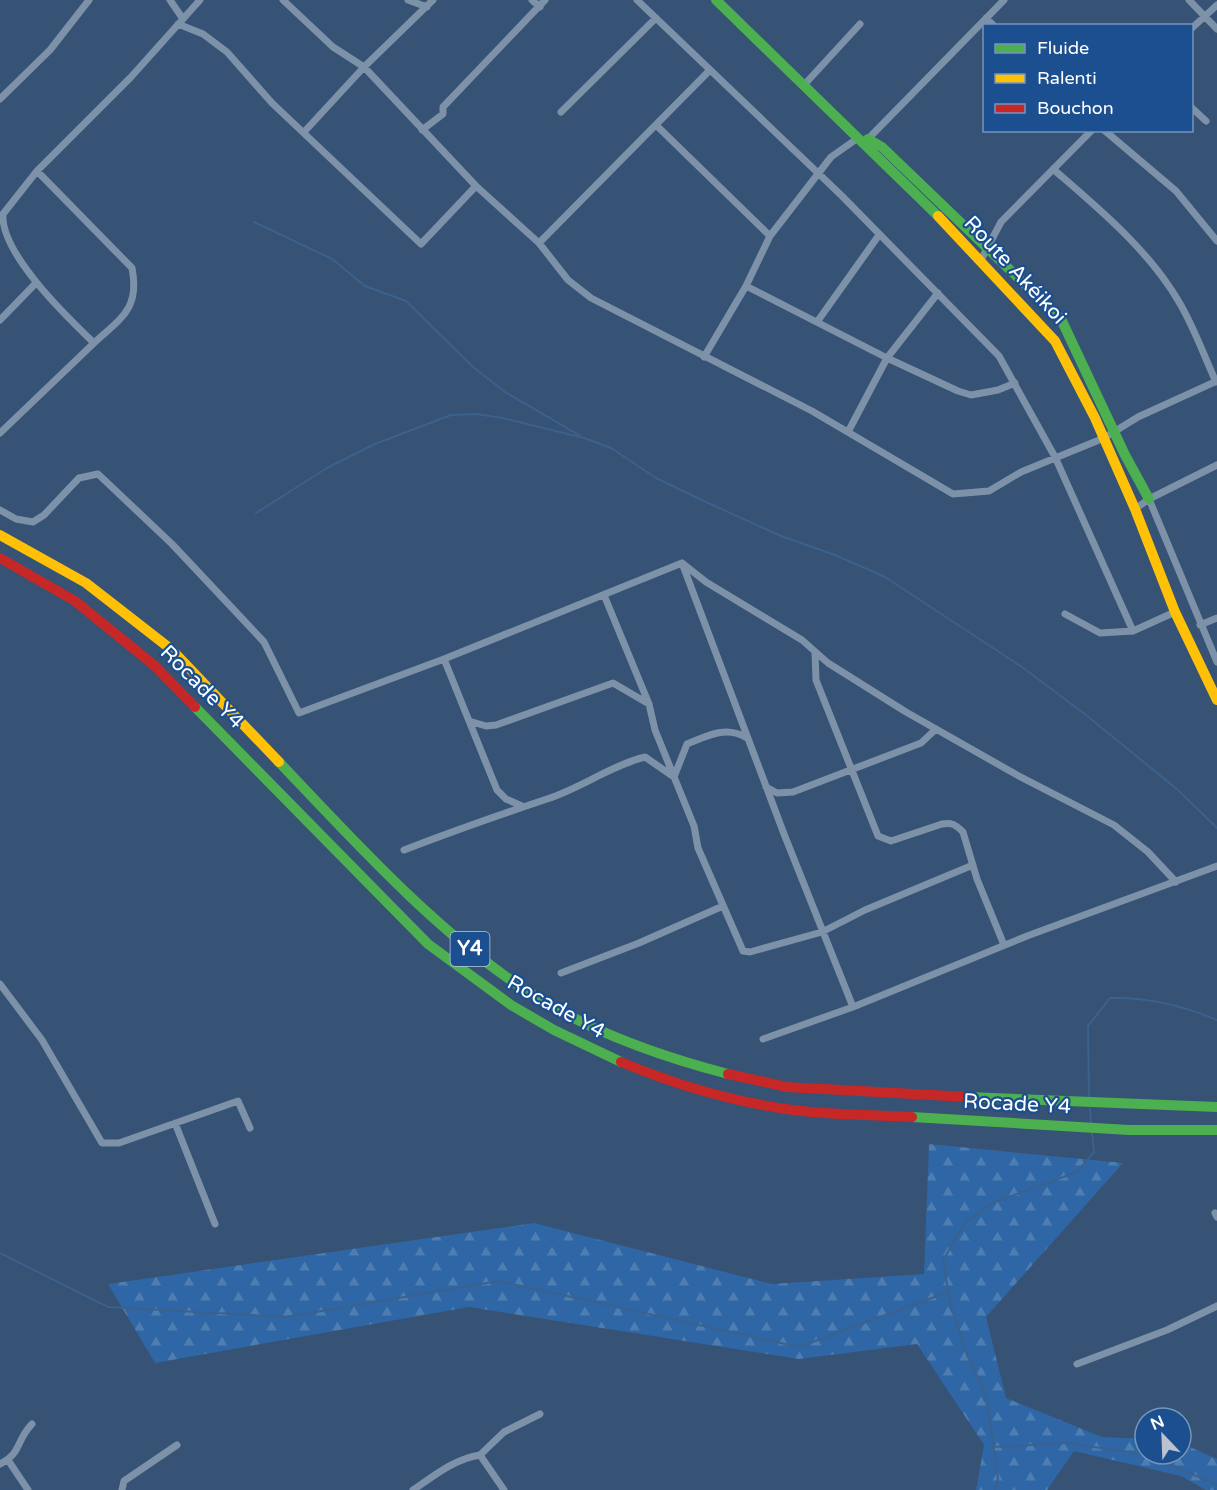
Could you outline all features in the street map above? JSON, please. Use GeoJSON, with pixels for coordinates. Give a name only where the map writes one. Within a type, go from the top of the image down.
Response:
{"type":"FeatureCollection","features":[{"type":"Feature","properties":{"kind":"main road","name":"Route Akéikoi"},"geometry":{"type":"LineString","coordinates":[[716,0],[863,140],[981,260],[1055,341],[1077,380],[1104,438],[1135,509],[1175,612],[1217,700]]}},
{"type":"Feature","properties":{"kind":"main road","name":"Route Akéikoi"},"geometry":{"type":"LineString","coordinates":[[863,140],[882,147],[1061,319],[1149,499]]}},
{"type":"Feature","properties":{"kind":"main road","name":"Rocade Y4"},"geometry":{"type":"LineString","coordinates":[[0,535],[86,583],[172,650],[426,910],[482,958],[530,993],[597,1029],[678,1061],[787,1087],[1066,1103],[1217,1107]]}},
{"type":"Feature","properties":{"kind":"main road","name":"Rocade Y4"},"geometry":{"type":"LineString","coordinates":[[0,558],[75,601],[113,629],[155,666],[428,944],[471,980],[523,1015],[584,1047],[668,1082],[745,1103],[850,1114],[1129,1130],[1217,1130]]}},
{"type":"Feature","properties":{"kind":"street"},"geometry":{"type":"LineString","coordinates":[[0,99],[50,51],[89,0]]}},
{"type":"Feature","properties":{"kind":"street"},"geometry":{"type":"LineString","coordinates":[[170,0],[181,22],[203,34],[227,52],[272,102],[421,244],[476,186]]}},
{"type":"Feature","properties":{"kind":"street"},"geometry":{"type":"LineString","coordinates":[[94,343],[35,284],[10,253],[0,221],[13,200],[37,171],[132,77],[200,0]]}},
{"type":"Feature","properties":{"kind":"street"},"geometry":{"type":"LineString","coordinates":[[283,0],[333,47],[364,67],[476,186],[539,243],[568,280],[591,298],[849,432],[953,494],[989,491],[1021,472],[1104,438],[1138,417],[1216,382],[1180,302],[1157,270],[1097,207],[1053,168]]}},
{"type":"Feature","properties":{"kind":"street"},"geometry":{"type":"LineString","coordinates":[[408,0],[427,7]]}},
{"type":"Feature","properties":{"kind":"street"},"geometry":{"type":"LineString","coordinates":[[305,131],[364,67],[434,0]]}},
{"type":"Feature","properties":{"kind":"street"},"geometry":{"type":"LineString","coordinates":[[532,0],[540,7]]}},
{"type":"Feature","properties":{"kind":"street"},"geometry":{"type":"LineString","coordinates":[[422,130],[443,114],[443,108],[469,77],[545,0]]}},
{"type":"Feature","properties":{"kind":"street"},"geometry":{"type":"LineString","coordinates":[[637,0],[819,175],[999,356],[1055,457],[1133,631]]}},
{"type":"Feature","properties":{"kind":"street"},"geometry":{"type":"LineString","coordinates":[[704,357],[746,286],[770,236],[831,157],[863,140],[1004,0]]}},
{"type":"Feature","properties":{"kind":"street"},"geometry":{"type":"LineString","coordinates":[[1189,0],[1217,29]]}},
{"type":"Feature","properties":{"kind":"street"},"geometry":{"type":"LineString","coordinates":[[1193,26],[1217,5]]}},
{"type":"Feature","properties":{"kind":"street"},"geometry":{"type":"LineString","coordinates":[[561,112],[656,18]]}},
{"type":"Feature","properties":{"kind":"street"},"geometry":{"type":"LineString","coordinates":[[986,18],[992,24]]}},
{"type":"Feature","properties":{"kind":"street"},"geometry":{"type":"LineString","coordinates":[[804,85],[860,24]]}},
{"type":"Feature","properties":{"kind":"street"},"geometry":{"type":"LineString","coordinates":[[539,243],[710,70]]}},
{"type":"Feature","properties":{"kind":"street"},"geometry":{"type":"LineString","coordinates":[[1193,110],[1206,122]]}},
{"type":"Feature","properties":{"kind":"street"},"geometry":{"type":"LineString","coordinates":[[656,125],[770,236]]}},
{"type":"Feature","properties":{"kind":"street"},"geometry":{"type":"LineString","coordinates":[[981,260],[1001,222],[1090,132]]}},
{"type":"Feature","properties":{"kind":"street"},"geometry":{"type":"LineString","coordinates":[[1106,132],[1176,191],[1217,241]]}},
{"type":"Feature","properties":{"kind":"street"},"geometry":{"type":"LineString","coordinates":[[0,433],[126,314],[136,289],[132,268],[37,171]]}},
{"type":"Feature","properties":{"kind":"street"},"geometry":{"type":"LineString","coordinates":[[817,322],[879,235]]}},
{"type":"Feature","properties":{"kind":"street"},"geometry":{"type":"LineString","coordinates":[[0,320],[35,284]]}},
{"type":"Feature","properties":{"kind":"street"},"geometry":{"type":"LineString","coordinates":[[746,286],[887,358],[971,395],[998,390],[1016,383]]}},
{"type":"Feature","properties":{"kind":"street"},"geometry":{"type":"LineString","coordinates":[[849,432],[887,358],[938,293]]}},
{"type":"Feature","properties":{"kind":"street"},"geometry":{"type":"LineString","coordinates":[[1135,509],[1149,499],[1217,465]]}},
{"type":"Feature","properties":{"kind":"street"},"geometry":{"type":"LineString","coordinates":[[0,510],[16,519],[33,522],[44,515],[79,478],[98,474],[171,544],[264,642],[299,712],[444,659],[682,563]]}},
{"type":"Feature","properties":{"kind":"street"},"geometry":{"type":"LineString","coordinates":[[1149,499],[1200,626],[1217,662]]}},
{"type":"Feature","properties":{"kind":"street"},"geometry":{"type":"LineString","coordinates":[[682,563],[706,582],[802,640],[828,663],[936,729],[1114,825],[1148,852],[1176,882]]}},
{"type":"Feature","properties":{"kind":"street"},"geometry":{"type":"LineString","coordinates":[[682,563],[766,787],[853,1007]]}},
{"type":"Feature","properties":{"kind":"street"},"geometry":{"type":"LineString","coordinates":[[604,595],[649,704],[655,730],[694,826],[698,848],[743,951],[750,952],[822,932],[865,910],[973,864]]}},
{"type":"Feature","properties":{"kind":"street"},"geometry":{"type":"LineString","coordinates":[[1065,614],[1100,633],[1133,631],[1175,612]]}},
{"type":"Feature","properties":{"kind":"street"},"geometry":{"type":"LineString","coordinates":[[1200,626],[1217,618]]}},
{"type":"Feature","properties":{"kind":"street"},"geometry":{"type":"LineString","coordinates":[[815,652],[816,680],[878,836],[891,841],[950,822],[963,832],[1004,945]]}},
{"type":"Feature","properties":{"kind":"street"},"geometry":{"type":"LineString","coordinates":[[444,659],[497,790],[506,799],[522,806]]}},
{"type":"Feature","properties":{"kind":"street"},"geometry":{"type":"LineString","coordinates":[[469,720],[486,726],[496,725],[613,683],[649,704]]}},
{"type":"Feature","properties":{"kind":"street"},"geometry":{"type":"LineString","coordinates":[[766,787],[777,793],[785,793],[853,770],[921,743],[936,729]]}},
{"type":"Feature","properties":{"kind":"street"},"geometry":{"type":"LineString","coordinates":[[674,777],[687,744],[723,731],[738,732],[748,739]]}},
{"type":"Feature","properties":{"kind":"street"},"geometry":{"type":"LineString","coordinates":[[404,850],[522,806],[548,799],[620,764],[645,757],[674,777]]}},
{"type":"Feature","properties":{"kind":"street"},"geometry":{"type":"LineString","coordinates":[[763,1039],[853,1007],[1004,945],[1217,866]]}},
{"type":"Feature","properties":{"kind":"street"},"geometry":{"type":"LineString","coordinates":[[561,973],[639,943],[723,906]]}},
{"type":"Feature","properties":{"kind":"street"},"geometry":{"type":"LineString","coordinates":[[0,984],[42,1040],[102,1143],[119,1143],[238,1101],[250,1128]]}},
{"type":"Feature","properties":{"kind":"street"},"geometry":{"type":"LineString","coordinates":[[175,1123],[215,1224]]}},
{"type":"Feature","properties":{"kind":"street"},"geometry":{"type":"LineString","coordinates":[[1077,1364],[1167,1330],[1217,1306]]}},
{"type":"Feature","properties":{"kind":"street"},"geometry":{"type":"LineString","coordinates":[[413,1490],[451,1465],[465,1458],[480,1455],[504,1432],[540,1414]]}},
{"type":"Feature","properties":{"kind":"street"},"geometry":{"type":"LineString","coordinates":[[0,1464],[18,1452],[21,1438],[32,1424]]}},
{"type":"Feature","properties":{"kind":"street"},"geometry":{"type":"LineString","coordinates":[[122,1490],[124,1481],[177,1445]]}},
{"type":"Feature","properties":{"kind":"street"},"geometry":{"type":"LineString","coordinates":[[480,1455],[504,1490]]}},
{"type":"Feature","properties":{"kind":"street"},"geometry":{"type":"LineString","coordinates":[[8,1460],[27,1490]]}},
{"type":"Feature","properties":{"kind":"green space"},"geometry":{"type":"Polygon","coordinates":[[[929,1144],[1123,1163],[986,1317],[1006,1398],[1102,1437],[1133,1438],[1133,1465],[1074,1451],[1047,1490],[976,1490],[984,1445],[917,1344],[799,1359],[469,1307],[155,1363],[108,1284],[534,1223],[772,1284],[924,1274],[929,1144]]]}},
{"type":"Feature","properties":{"kind":"green space"},"geometry":{"type":"Polygon","coordinates":[[[1193,1448],[1217,1459],[1217,1490],[1206,1490],[1181,1476],[1138,1466],[1193,1466],[1193,1448]]]}},
{"type":"Feature","properties":{"kind":"waterway"},"geometry":{"type":"LineString","coordinates":[[254,222],[332,259],[365,286],[406,301],[473,367],[505,392],[579,435]]}},
{"type":"Feature","properties":{"kind":"waterway"},"geometry":{"type":"LineString","coordinates":[[256,513],[327,468],[375,444],[451,415],[476,414],[503,418],[584,438],[611,448],[656,478],[706,502],[781,536],[835,555],[885,577],[1022,667],[1086,715],[1178,790],[1217,828]]}},
{"type":"Feature","properties":{"kind":"waterway"},"geometry":{"type":"LineString","coordinates":[[1089,1100],[1088,1026],[1110,998],[1165,1003],[1217,1020]]}},
{"type":"Feature","properties":{"kind":"waterway"},"geometry":{"type":"LineString","coordinates":[[1090,1108],[1091,1123]]}},
{"type":"Feature","properties":{"kind":"waterway"},"geometry":{"type":"LineString","coordinates":[[995,1490],[998,1479],[986,1394],[967,1355],[950,1302],[943,1260],[965,1223],[992,1203],[1077,1172],[1094,1152],[1092,1132]]}},
{"type":"Feature","properties":{"kind":"waterway"},"geometry":{"type":"LineString","coordinates":[[0,1253],[108,1307],[286,1317],[499,1281],[799,1347],[948,1292]]}},
{"type":"Feature","properties":{"kind":"waterway"},"geometry":{"type":"LineString","coordinates":[[993,1447],[1066,1443],[1149,1455],[1217,1485]]}},
{"type":"Feature","properties":{"kind":"traffic: fast"},"geometry":{"type":"LineString","coordinates":[[716,0],[938,216]]}},
{"type":"Feature","properties":{"kind":"traffic: fast"},"geometry":{"type":"LineString","coordinates":[[868,139],[882,147],[1061,319],[1125,455],[1149,499]]}},
{"type":"Feature","properties":{"kind":"traffic: fast"},"geometry":{"type":"LineString","coordinates":[[195,707],[428,944],[511,1005],[554,1030],[621,1062]]}},
{"type":"Feature","properties":{"kind":"traffic: fast"},"geometry":{"type":"LineString","coordinates":[[279,762],[430,915],[496,969],[530,993],[601,1031],[651,1051],[728,1074]]}},
{"type":"Feature","properties":{"kind":"traffic: fast"},"geometry":{"type":"LineString","coordinates":[[968,1097],[1217,1107]]}},
{"type":"Feature","properties":{"kind":"traffic: fast"},"geometry":{"type":"LineString","coordinates":[[912,1117],[1129,1130],[1217,1130]]}},
{"type":"Feature","properties":{"kind":"traffic: slow"},"geometry":{"type":"LineString","coordinates":[[938,216],[1055,341],[1095,418],[1135,509],[1175,612],[1217,700]]}},
{"type":"Feature","properties":{"kind":"traffic: slow"},"geometry":{"type":"LineString","coordinates":[[0,535],[86,583],[172,650],[279,762]]}},
{"type":"Feature","properties":{"kind":"traffic: jam"},"geometry":{"type":"LineString","coordinates":[[0,558],[75,601],[155,666],[195,707]]}},
{"type":"Feature","properties":{"kind":"traffic: jam"},"geometry":{"type":"LineString","coordinates":[[621,1062],[706,1092],[771,1107],[823,1113],[912,1117]]}},
{"type":"Feature","properties":{"kind":"traffic: jam"},"geometry":{"type":"LineString","coordinates":[[728,1074],[787,1087],[968,1097]]}}]}
